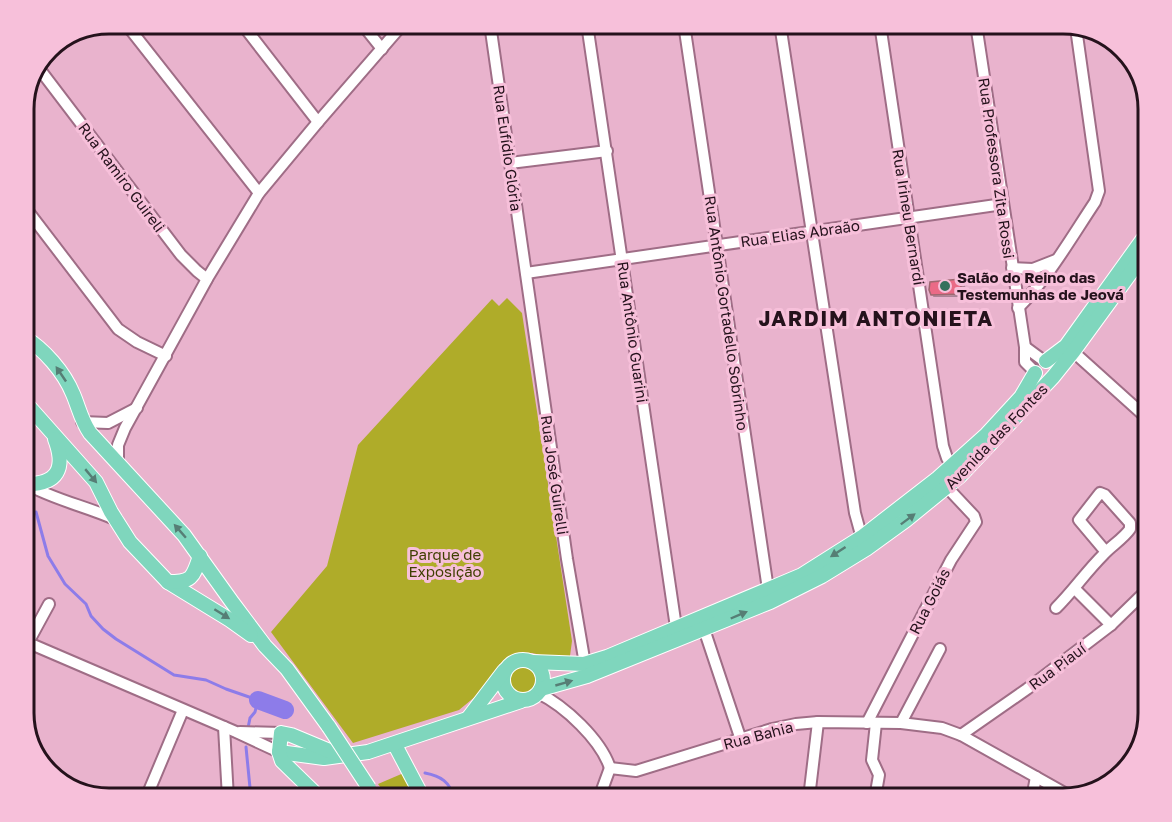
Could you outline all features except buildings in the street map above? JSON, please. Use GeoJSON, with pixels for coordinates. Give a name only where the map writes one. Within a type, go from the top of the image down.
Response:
{"type":"FeatureCollection","features":[{"type":"Feature","properties":{"kind":"main road","name":"Avenida das Fontes"},"geometry":{"type":"LineString","coordinates":[[279,752],[324,758],[368,752],[395,745],[469,717],[521,700],[528,700],[540,691],[585,670],[769,595],[822,576],[943,483],[1053,377],[1070,349],[1138,254]]}},
{"type":"Feature","properties":{"kind":"main road"},"geometry":{"type":"LineString","coordinates":[[35,344],[48,355],[72,391],[82,422],[101,446],[118,461],[184,535],[265,646],[287,669],[369,788]]}},
{"type":"Feature","properties":{"kind":"main road","name":"Avenida das Fontes"},"geometry":{"type":"LineString","coordinates":[[1045,360],[1070,349]]}},
{"type":"Feature","properties":{"kind":"main road"},"geometry":{"type":"LineString","coordinates":[[1045,360],[1054,366],[1055,372],[1049,380],[1042,380],[1035,373],[1037,364],[1045,360]]}},
{"type":"Feature","properties":{"kind":"main road","name":"Avenida das Fontes"},"geometry":{"type":"LineString","coordinates":[[956,471],[1017,402],[1035,373]]}},
{"type":"Feature","properties":{"kind":"main road"},"geometry":{"type":"LineString","coordinates":[[35,413],[96,482],[130,542],[168,582],[230,620],[265,646]]}},
{"type":"Feature","properties":{"kind":"main road"},"geometry":{"type":"LineString","coordinates":[[35,484],[46,483],[53,478],[60,460],[53,434]]}},
{"type":"Feature","properties":{"kind":"main road"},"geometry":{"type":"LineString","coordinates":[[168,582],[184,582],[192,577],[200,556]]}},
{"type":"Feature","properties":{"kind":"main road","name":"Avenida das Fontes"},"geometry":{"type":"LineString","coordinates":[[677,634],[704,629],[769,595]]}},
{"type":"Feature","properties":{"kind":"main road","name":"Avenida das Fontes"},"geometry":{"type":"LineString","coordinates":[[506,669],[510,664],[521,660],[585,670]]}},
{"type":"Feature","properties":{"kind":"main road"},"geometry":{"type":"LineString","coordinates":[[533,663],[541,672],[543,684],[540,691]]}},
{"type":"Feature","properties":{"kind":"main road"},"geometry":{"type":"LineString","coordinates":[[506,669],[502,680],[503,686],[510,696],[521,700]]}},
{"type":"Feature","properties":{"kind":"main road"},"geometry":{"type":"LineString","coordinates":[[469,717],[506,669]]}},
{"type":"Feature","properties":{"kind":"main road"},"geometry":{"type":"LineString","coordinates":[[309,788],[285,765],[279,752],[281,733],[341,756]]}},
{"type":"Feature","properties":{"kind":"main road"},"geometry":{"type":"LineString","coordinates":[[297,755],[300,739]]}},
{"type":"Feature","properties":{"kind":"main road"},"geometry":{"type":"LineString","coordinates":[[395,745],[418,788]]}},
{"type":"Feature","properties":{"kind":"street"},"geometry":{"type":"LineString","coordinates":[[134,34],[259,193]]}},
{"type":"Feature","properties":{"kind":"street"},"geometry":{"type":"LineString","coordinates":[[250,34],[318,122]]}},
{"type":"Feature","properties":{"kind":"street"},"geometry":{"type":"LineString","coordinates":[[370,34],[382,49]]}},
{"type":"Feature","properties":{"kind":"street"},"geometry":{"type":"LineString","coordinates":[[118,461],[118,445],[125,428],[207,279],[259,193],[395,34]]}},
{"type":"Feature","properties":{"kind":"street","name":"Rua Eufídio Glória"},"geometry":{"type":"LineString","coordinates":[[491,34],[526,273]]}},
{"type":"Feature","properties":{"kind":"street","name":"Rua Antônio Guarini"},"geometry":{"type":"LineString","coordinates":[[589,34],[677,634]]}},
{"type":"Feature","properties":{"kind":"street","name":"Rua Antônio Gortadello Sobrinho"},"geometry":{"type":"LineString","coordinates":[[686,34],[769,595]]}},
{"type":"Feature","properties":{"kind":"street"},"geometry":{"type":"LineString","coordinates":[[782,34],[855,513],[864,543]]}},
{"type":"Feature","properties":{"kind":"street","name":"Rua Irineu Bernardi"},"geometry":{"type":"LineString","coordinates":[[881,34],[943,446],[956,471]]}},
{"type":"Feature","properties":{"kind":"street","name":"Rua Professora Zita Rossi"},"geometry":{"type":"LineString","coordinates":[[978,34],[1025,347],[1025,362],[1035,373]]}},
{"type":"Feature","properties":{"kind":"street"},"geometry":{"type":"LineString","coordinates":[[1018,308],[1032,295],[1095,202],[1099,191],[1077,36]]}},
{"type":"Feature","properties":{"kind":"street","name":"Rua Ramiro Guireli"},"geometry":{"type":"LineString","coordinates":[[44,74],[181,255],[207,279]]}},
{"type":"Feature","properties":{"kind":"street"},"geometry":{"type":"LineString","coordinates":[[510,163],[607,151]]}},
{"type":"Feature","properties":{"kind":"street","name":"Rua Elias Abraão"},"geometry":{"type":"LineString","coordinates":[[526,273],[1003,204]]}},
{"type":"Feature","properties":{"kind":"street"},"geometry":{"type":"LineString","coordinates":[[35,220],[118,329],[137,342],[166,356]]}},
{"type":"Feature","properties":{"kind":"street"},"geometry":{"type":"LineString","coordinates":[[1012,268],[1033,269],[1056,260]]}},
{"type":"Feature","properties":{"kind":"street","name":"Rua José Guirelli"},"geometry":{"type":"LineString","coordinates":[[526,273],[585,670]]}},
{"type":"Feature","properties":{"kind":"street"},"geometry":{"type":"LineString","coordinates":[[1025,347],[1045,360]]}},
{"type":"Feature","properties":{"kind":"street"},"geometry":{"type":"LineString","coordinates":[[1070,349],[1138,410]]}},
{"type":"Feature","properties":{"kind":"street"},"geometry":{"type":"LineString","coordinates":[[82,422],[108,423],[137,408]]}},
{"type":"Feature","properties":{"kind":"street","name":"Rua Goiás"},"geometry":{"type":"LineString","coordinates":[[872,723],[951,560],[976,522],[974,516],[943,483]]}},
{"type":"Feature","properties":{"kind":"street"},"geometry":{"type":"LineString","coordinates":[[35,490],[45,495],[93,509],[117,520]]}},
{"type":"Feature","properties":{"kind":"street"},"geometry":{"type":"LineString","coordinates":[[1056,608],[1075,589],[1082,577],[1128,532],[1131,526],[1105,495],[1100,493],[1079,520],[1106,552]]}},
{"type":"Feature","properties":{"kind":"street"},"geometry":{"type":"LineString","coordinates":[[1075,589],[1111,625]]}},
{"type":"Feature","properties":{"kind":"street","name":"Rua Piauí"},"geometry":{"type":"LineString","coordinates":[[961,735],[1111,625],[1138,599]]}},
{"type":"Feature","properties":{"kind":"street"},"geometry":{"type":"LineString","coordinates":[[35,628],[49,604]]}},
{"type":"Feature","properties":{"kind":"street"},"geometry":{"type":"LineString","coordinates":[[704,629],[741,740]]}},
{"type":"Feature","properties":{"kind":"street"},"geometry":{"type":"LineString","coordinates":[[35,649],[279,752]]}},
{"type":"Feature","properties":{"kind":"street"},"geometry":{"type":"LineString","coordinates":[[901,723],[940,650]]}},
{"type":"Feature","properties":{"kind":"street"},"geometry":{"type":"LineString","coordinates":[[540,691],[561,707],[598,744],[607,757],[610,768],[603,788]]}},
{"type":"Feature","properties":{"kind":"street"},"geometry":{"type":"LineString","coordinates":[[150,788],[183,710]]}},
{"type":"Feature","properties":{"kind":"street"},"geometry":{"type":"LineString","coordinates":[[810,788],[818,722]]}},
{"type":"Feature","properties":{"kind":"street"},"geometry":{"type":"LineString","coordinates":[[872,723],[872,760],[879,775],[877,788]]}},
{"type":"Feature","properties":{"kind":"street","name":"Rua Bahia"},"geometry":{"type":"LineString","coordinates":[[610,768],[636,771],[772,729],[796,724],[901,723],[942,728],[961,735],[1056,788]]}},
{"type":"Feature","properties":{"kind":"street"},"geometry":{"type":"LineString","coordinates":[[224,727],[227,788]]}},
{"type":"Feature","properties":{"kind":"street"},"geometry":{"type":"LineString","coordinates":[[236,732],[281,733]]}},
{"type":"Feature","properties":{"kind":"street"},"geometry":{"type":"LineString","coordinates":[[1034,788],[1036,777]]}},
{"type":"Feature","properties":{"kind":"green space","name":"Parque de Exposição"},"geometry":{"type":"Polygon","coordinates":[[[507,298],[522,313],[572,641],[570,656],[566,659],[558,659],[532,653],[510,656],[500,664],[476,696],[459,710],[353,743],[271,632],[327,566],[358,445],[492,299],[499,306],[507,298]]]}},
{"type":"Feature","properties":{"kind":"green space"},"geometry":{"type":"Polygon","coordinates":[[[523,667],[532,671],[536,680],[532,689],[523,693],[514,689],[510,680],[514,671],[523,667]]]}},
{"type":"Feature","properties":{"kind":"green space"},"geometry":{"type":"Polygon","coordinates":[[[406,772],[415,788],[381,788],[378,784],[406,772]]]}},
{"type":"Feature","properties":{"kind":"waterway"},"geometry":{"type":"LineString","coordinates":[[36,512],[48,556],[65,584],[86,604],[91,616],[103,629],[174,675],[206,680],[258,700],[248,728]]}},
{"type":"Feature","properties":{"kind":"waterway"},"geometry":{"type":"LineString","coordinates":[[258,700],[285,710]]}},
{"type":"Feature","properties":{"kind":"waterway"},"geometry":{"type":"LineString","coordinates":[[246,747],[250,788]]}},
{"type":"Feature","properties":{"kind":"waterway"},"geometry":{"type":"LineString","coordinates":[[425,773],[436,776],[450,788]]}},
{"type":"Feature","properties":{"kind":"place","name":"Salão do Reino das Testemunhas de Jeová"},"geometry":{"type":"Point","coordinates":[945,286]}},
{"type":"Feature","properties":{"kind":"district","name":"JARDIM ANTONIETA"},"geometry":{"type":"Point","coordinates":[876,318]}}]}
